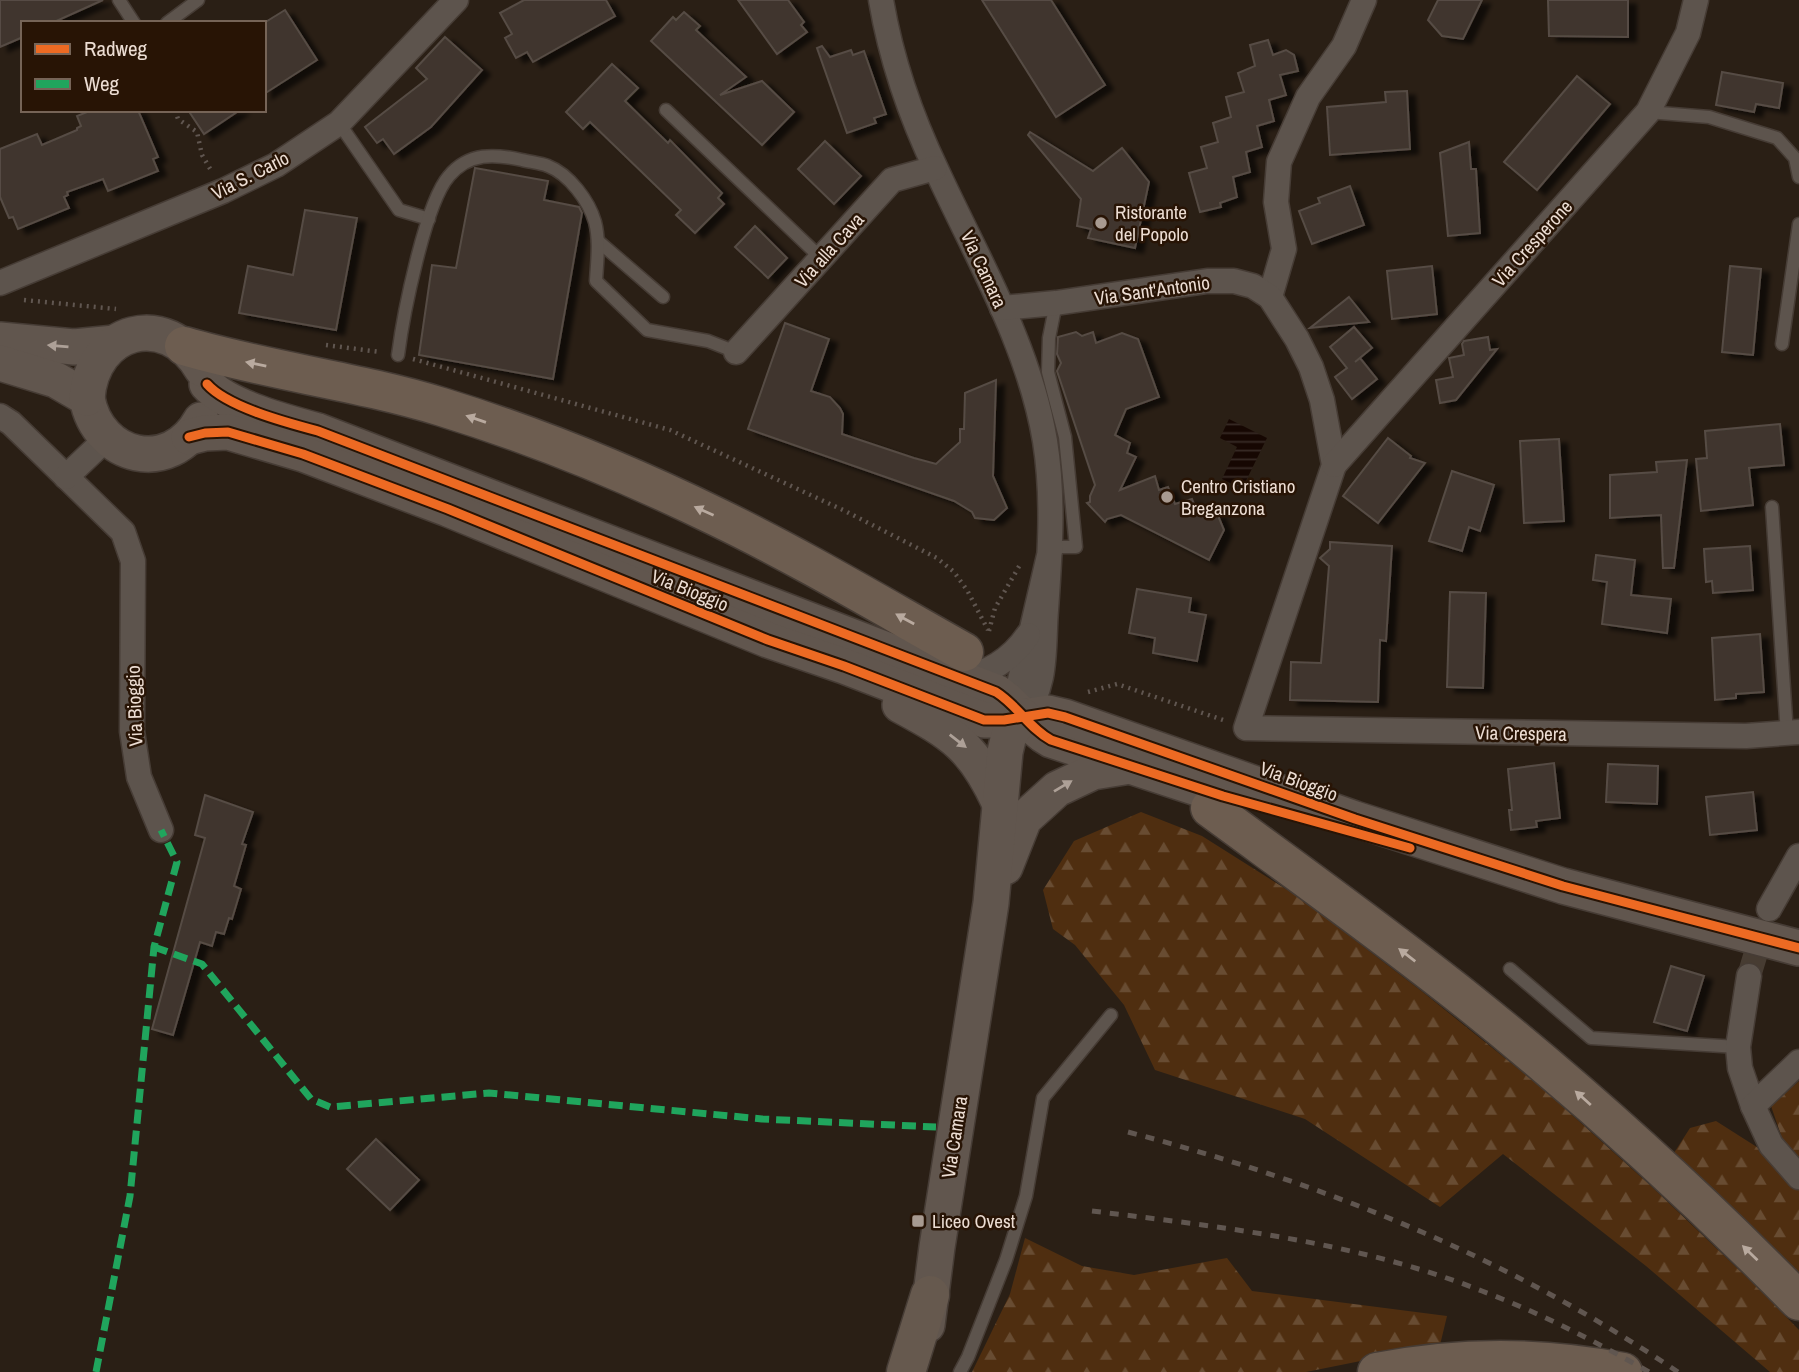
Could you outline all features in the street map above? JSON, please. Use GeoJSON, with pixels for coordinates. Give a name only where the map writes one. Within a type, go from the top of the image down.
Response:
{"type":"FeatureCollection","features":[{"type":"Feature","properties":{"kind":"highway"},"geometry":{"type":"LineString","coordinates":[[184,346],[225,358],[326,377],[441,407],[563,450],[717,517],[970,654]]}},
{"type":"Feature","properties":{"kind":"highway"},"geometry":{"type":"LineString","coordinates":[[1210,808],[1342,904],[1448,986],[1572,1088],[1681,1186],[1799,1301]]}},
{"type":"Feature","properties":{"kind":"highway"},"geometry":{"type":"LineString","coordinates":[[1377,1372],[1474,1359],[1569,1363],[1623,1372]]}},
{"type":"Feature","properties":{"kind":"main road"},"geometry":{"type":"LineString","coordinates":[[106,439],[89,413],[88,382],[93,367],[115,343],[142,333],[171,338],[195,356],[207,384],[207,403],[201,422],[189,438]]}},
{"type":"Feature","properties":{"kind":"main road"},"geometry":{"type":"LineString","coordinates":[[0,340],[74,347],[115,343]]}},
{"type":"Feature","properties":{"kind":"main road"},"geometry":{"type":"LineString","coordinates":[[0,363],[57,380],[87,398]]}},
{"type":"Feature","properties":{"kind":"main road","name":"Via Bioggio"},"geometry":{"type":"LineString","coordinates":[[207,384],[213,391],[231,401],[970,654],[996,692],[1041,735],[1051,740],[1334,828],[1799,948]]}},
{"type":"Feature","properties":{"kind":"main road","name":"Via Bioggio"},"geometry":{"type":"LineString","coordinates":[[106,439],[121,449],[139,454],[157,454],[205,433],[228,432],[303,454],[448,509],[768,640],[984,720],[1004,720],[1048,713],[1065,717],[1355,819],[1563,886]]}},
{"type":"Feature","properties":{"kind":"main road"},"geometry":{"type":"LineString","coordinates":[[768,640],[867,687],[951,735],[967,747],[980,765],[1000,804]]}},
{"type":"Feature","properties":{"kind":"main road","name":"Via Camara"},"geometry":{"type":"LineString","coordinates":[[923,1372],[930,1294],[991,903],[1005,752],[1009,735],[1023,716]]}},
{"type":"Feature","properties":{"kind":"main road","name":"Via Camara"},"geometry":{"type":"LineString","coordinates":[[991,903],[1027,746],[1023,716]]}},
{"type":"Feature","properties":{"kind":"main road"},"geometry":{"type":"LineString","coordinates":[[991,903],[1024,819],[1057,789],[1079,777],[1128,766]]}},
{"type":"Feature","properties":{"kind":"main road"},"geometry":{"type":"LineString","coordinates":[[906,1372],[930,1294]]}},
{"type":"Feature","properties":{"kind":"street","name":"Via S. Carlo"},"geometry":{"type":"LineString","coordinates":[[0,283],[223,191],[276,165],[339,123],[456,0]]}},
{"type":"Feature","properties":{"kind":"street","name":"Via Camara"},"geometry":{"type":"LineString","coordinates":[[881,0],[903,89],[935,168],[1002,308],[1031,384],[1045,440],[1051,547],[1039,689],[1032,705],[1023,716]]}},
{"type":"Feature","properties":{"kind":"street"},"geometry":{"type":"LineString","coordinates":[[1270,297],[1284,249],[1276,202],[1279,162],[1308,97],[1344,46],[1364,0]]}},
{"type":"Feature","properties":{"kind":"street","name":"Via Cresperone"},"geometry":{"type":"LineString","coordinates":[[1246,728],[1334,465],[1648,111],[1688,33],[1696,0]]}},
{"type":"Feature","properties":{"kind":"street","name":"Via alla Cava"},"geometry":{"type":"LineString","coordinates":[[736,352],[892,180],[935,168]]}},
{"type":"Feature","properties":{"kind":"street","name":"Via Sant'Antonio"},"geometry":{"type":"LineString","coordinates":[[1002,308],[1207,281],[1234,281],[1253,286],[1270,297]]}},
{"type":"Feature","properties":{"kind":"street","name":"Via Cresperone"},"geometry":{"type":"LineString","coordinates":[[1270,297],[1311,367],[1322,400],[1334,465]]}},
{"type":"Feature","properties":{"kind":"street","name":"Via Bioggio"},"geometry":{"type":"LineString","coordinates":[[0,416],[11,423],[123,532],[133,561],[132,731],[139,777],[161,830]]}},
{"type":"Feature","properties":{"kind":"street"},"geometry":{"type":"LineString","coordinates":[[66,477],[106,439]]}},
{"type":"Feature","properties":{"kind":"street","name":"Via Camara"},"geometry":{"type":"LineString","coordinates":[[1023,716],[1017,693],[1051,547]]}},
{"type":"Feature","properties":{"kind":"street"},"geometry":{"type":"LineString","coordinates":[[970,654],[980,674],[1002,663],[1018,649],[1030,631]]}},
{"type":"Feature","properties":{"kind":"street","name":"Via Crespera"},"geometry":{"type":"LineString","coordinates":[[1246,728],[1795,735]]}},
{"type":"Feature","properties":{"kind":"street"},"geometry":{"type":"LineString","coordinates":[[1769,909],[1799,856]]}},
{"type":"Feature","properties":{"kind":"street"},"geometry":{"type":"LineString","coordinates":[[1749,976],[1738,1047],[1740,1068],[1753,1106],[1771,1145],[1797,1171]]}},
{"type":"Feature","properties":{"kind":"street"},"geometry":{"type":"LineString","coordinates":[[1753,1106],[1799,1062]]}},
{"type":"Feature","properties":{"kind":"lane"},"geometry":{"type":"LineString","coordinates":[[119,0],[133,21]]}},
{"type":"Feature","properties":{"kind":"lane"},"geometry":{"type":"LineString","coordinates":[[170,21],[198,0]]}},
{"type":"Feature","properties":{"kind":"lane"},"geometry":{"type":"LineString","coordinates":[[666,110],[821,258]]}},
{"type":"Feature","properties":{"kind":"lane"},"geometry":{"type":"LineString","coordinates":[[1648,111],[1709,117],[1777,138],[1795,158],[1799,177]]}},
{"type":"Feature","properties":{"kind":"lane"},"geometry":{"type":"LineString","coordinates":[[339,123],[399,210],[429,219]]}},
{"type":"Feature","properties":{"kind":"lane"},"geometry":{"type":"LineString","coordinates":[[398,355],[401,326],[433,201],[449,175],[476,156],[498,155],[550,166],[577,187],[595,220],[598,241],[596,281],[647,330],[708,341],[736,352]]}},
{"type":"Feature","properties":{"kind":"lane"},"geometry":{"type":"LineString","coordinates":[[1782,344],[1799,224]]}},
{"type":"Feature","properties":{"kind":"lane"},"geometry":{"type":"LineString","coordinates":[[598,241],[663,297]]}},
{"type":"Feature","properties":{"kind":"lane"},"geometry":{"type":"LineString","coordinates":[[1051,547],[1076,547],[1065,437],[1048,372],[1049,338],[1056,303]]}},
{"type":"Feature","properties":{"kind":"lane"},"geometry":{"type":"LineString","coordinates":[[1772,507],[1795,735]]}},
{"type":"Feature","properties":{"kind":"lane"},"geometry":{"type":"LineString","coordinates":[[1510,969],[1591,1038],[1738,1047]]}},
{"type":"Feature","properties":{"kind":"lane"},"geometry":{"type":"LineString","coordinates":[[960,1372],[968,1357],[1026,1196],[1043,1098],[1111,1014]]}},
{"type":"Feature","properties":{"kind":"path"},"geometry":{"type":"LineString","coordinates":[[176,112],[178,119],[197,132],[202,155],[223,191]]}},
{"type":"Feature","properties":{"kind":"path"},"geometry":{"type":"LineString","coordinates":[[970,654],[1021,562]]}},
{"type":"Feature","properties":{"kind":"path"},"geometry":{"type":"LineString","coordinates":[[1088,692],[1117,684],[1246,728]]}},
{"type":"Feature","properties":{"kind":"green space"},"geometry":{"type":"Polygon","coordinates":[[[1141,812],[1202,836],[1300,898],[1542,1088],[1651,1186],[1799,1330],[1799,1372],[1770,1372],[1646,1266],[1503,1154],[1440,1207],[1305,1119],[1155,1070],[1124,1005],[1075,945],[1053,929],[1043,890],[1074,841],[1141,812]]]}},
{"type":"Feature","properties":{"kind":"green space"},"geometry":{"type":"Polygon","coordinates":[[[1799,1081],[1799,1277],[1672,1156],[1690,1128],[1716,1121],[1793,1170],[1771,1106],[1799,1081]]]}},
{"type":"Feature","properties":{"kind":"green space"},"geometry":{"type":"Polygon","coordinates":[[[1025,1238],[1082,1266],[1134,1275],[1227,1258],[1252,1291],[1447,1316],[1440,1345],[1306,1372],[972,1372],[1010,1294],[1025,1238]]]}},
{"type":"Feature","properties":{"kind":"shaded area"},"geometry":{"type":"Polygon","coordinates":[[[1229,419],[1267,438],[1242,489],[1222,479],[1237,447],[1220,438],[1229,419]]]}},
{"type":"Feature","properties":{"kind":"building"},"geometry":{"type":"Polygon","coordinates":[[[0,0],[103,0],[56,21],[21,21],[21,38],[0,47],[0,0]]]}},
{"type":"Feature","properties":{"kind":"building"},"geometry":{"type":"Polygon","coordinates":[[[524,0],[606,0],[615,16],[533,62],[527,52],[516,58],[505,38],[512,34],[500,13],[524,0]]]}},
{"type":"Feature","properties":{"kind":"building"},"geometry":{"type":"Polygon","coordinates":[[[738,0],[788,0],[804,22],[801,25],[807,32],[777,54],[738,0]]]}},
{"type":"Feature","properties":{"kind":"building"},"geometry":{"type":"Polygon","coordinates":[[[982,0],[1051,0],[1105,85],[1056,117],[982,0]]]}},
{"type":"Feature","properties":{"kind":"building"},"geometry":{"type":"Polygon","coordinates":[[[1438,0],[1482,0],[1463,39],[1442,36],[1428,20],[1438,0]]]}},
{"type":"Feature","properties":{"kind":"building"},"geometry":{"type":"Polygon","coordinates":[[[1548,0],[1628,0],[1628,37],[1549,36],[1548,0]]]}},
{"type":"Feature","properties":{"kind":"building"},"geometry":{"type":"Polygon","coordinates":[[[285,10],[317,60],[266,93],[266,22],[285,10]]]}},
{"type":"Feature","properties":{"kind":"building"},"geometry":{"type":"Polygon","coordinates":[[[684,12],[700,26],[696,30],[746,77],[720,95],[762,81],[794,112],[762,145],[651,41],[673,17],[676,20],[684,12]]]}},
{"type":"Feature","properties":{"kind":"building"},"geometry":{"type":"Polygon","coordinates":[[[445,37],[482,70],[431,127],[394,154],[383,139],[377,143],[365,127],[427,79],[416,68],[445,37]]]}},
{"type":"Feature","properties":{"kind":"building"},"geometry":{"type":"Polygon","coordinates":[[[1268,40],[1273,55],[1286,50],[1294,55],[1298,71],[1280,75],[1286,95],[1269,100],[1274,121],[1257,126],[1262,147],[1246,152],[1250,172],[1233,177],[1237,197],[1220,203],[1221,207],[1200,212],[1189,173],[1207,168],[1201,147],[1218,142],[1213,123],[1231,117],[1226,97],[1244,92],[1238,73],[1255,66],[1250,45],[1268,40]]]}},
{"type":"Feature","properties":{"kind":"building"},"geometry":{"type":"Polygon","coordinates":[[[822,46],[830,57],[851,50],[853,55],[864,51],[886,114],[874,118],[876,123],[847,133],[817,48],[822,46]]]}},
{"type":"Feature","properties":{"kind":"building"},"geometry":{"type":"Polygon","coordinates":[[[612,64],[638,88],[625,101],[668,143],[670,140],[722,193],[718,198],[724,204],[695,233],[676,215],[681,210],[590,122],[583,129],[566,112],[612,64]]]}},
{"type":"Feature","properties":{"kind":"building"},"geometry":{"type":"Polygon","coordinates":[[[1722,72],[1783,83],[1779,108],[1756,104],[1754,112],[1716,105],[1722,72]]]}},
{"type":"Feature","properties":{"kind":"building"},"geometry":{"type":"Polygon","coordinates":[[[1577,76],[1610,104],[1537,190],[1504,162],[1577,76]]]}},
{"type":"Feature","properties":{"kind":"building"},"geometry":{"type":"Polygon","coordinates":[[[1407,91],[1410,149],[1330,155],[1327,107],[1386,102],[1385,92],[1407,91]]]}},
{"type":"Feature","properties":{"kind":"building"},"geometry":{"type":"Polygon","coordinates":[[[87,112],[139,112],[158,157],[153,159],[158,171],[108,191],[103,179],[67,192],[68,195],[64,197],[69,208],[18,229],[13,217],[9,218],[0,197],[0,149],[37,134],[42,145],[77,130],[81,126],[77,116],[87,112]]]}},
{"type":"Feature","properties":{"kind":"building"},"geometry":{"type":"Polygon","coordinates":[[[189,112],[237,112],[204,134],[189,112]]]}},
{"type":"Feature","properties":{"kind":"building"},"geometry":{"type":"Polygon","coordinates":[[[1030,132],[1093,171],[1122,148],[1149,182],[1135,248],[1088,238],[1091,229],[1077,226],[1081,199],[1028,135],[1030,132]]]}},
{"type":"Feature","properties":{"kind":"building"},"geometry":{"type":"Polygon","coordinates":[[[825,141],[861,176],[834,204],[798,169],[825,141]]]}},
{"type":"Feature","properties":{"kind":"building"},"geometry":{"type":"Polygon","coordinates":[[[1469,142],[1471,169],[1476,169],[1480,233],[1448,236],[1440,153],[1469,142]]]}},
{"type":"Feature","properties":{"kind":"building"},"geometry":{"type":"Polygon","coordinates":[[[475,168],[548,181],[544,200],[579,207],[582,213],[553,379],[419,355],[432,265],[456,268],[475,168]]]}},
{"type":"Feature","properties":{"kind":"building"},"geometry":{"type":"Polygon","coordinates":[[[1350,186],[1364,225],[1312,244],[1299,211],[1320,203],[1318,198],[1350,186]]]}},
{"type":"Feature","properties":{"kind":"building"},"geometry":{"type":"Polygon","coordinates":[[[305,210],[357,218],[336,330],[239,313],[248,266],[293,275],[305,210]]]}},
{"type":"Feature","properties":{"kind":"building"},"geometry":{"type":"Polygon","coordinates":[[[755,226],[787,258],[768,278],[735,247],[755,226]]]}},
{"type":"Feature","properties":{"kind":"building"},"geometry":{"type":"Polygon","coordinates":[[[1432,266],[1437,314],[1392,319],[1387,271],[1432,266]]]}},
{"type":"Feature","properties":{"kind":"building"},"geometry":{"type":"Polygon","coordinates":[[[1730,266],[1761,269],[1753,355],[1722,352],[1730,266]]]}},
{"type":"Feature","properties":{"kind":"building"},"geometry":{"type":"Polygon","coordinates":[[[1349,297],[1369,322],[1310,328],[1349,297]]]}},
{"type":"Feature","properties":{"kind":"building"},"geometry":{"type":"Polygon","coordinates":[[[785,323],[829,339],[811,391],[830,397],[840,408],[843,414],[842,434],[936,464],[960,442],[960,429],[964,429],[965,393],[996,380],[993,476],[1007,508],[994,520],[975,518],[972,512],[954,501],[748,429],[785,323]]]}},
{"type":"Feature","properties":{"kind":"building"},"geometry":{"type":"Polygon","coordinates":[[[1354,327],[1372,348],[1355,362],[1360,358],[1377,379],[1352,399],[1335,377],[1347,368],[1330,347],[1354,327]]]}},
{"type":"Feature","properties":{"kind":"building"},"geometry":{"type":"Polygon","coordinates":[[[1076,332],[1082,336],[1093,332],[1096,343],[1122,333],[1138,339],[1159,397],[1126,409],[1115,435],[1130,443],[1127,453],[1136,457],[1120,490],[1155,476],[1159,490],[1168,487],[1175,504],[1192,499],[1196,509],[1205,506],[1208,516],[1217,513],[1224,530],[1209,560],[1121,515],[1105,522],[1087,503],[1090,502],[1095,485],[1057,371],[1061,363],[1057,354],[1058,337],[1076,332]]]}},
{"type":"Feature","properties":{"kind":"building"},"geometry":{"type":"Polygon","coordinates":[[[1488,337],[1490,350],[1497,349],[1456,400],[1440,403],[1436,380],[1453,377],[1449,358],[1464,355],[1464,341],[1488,337]]]}},
{"type":"Feature","properties":{"kind":"building"},"geometry":{"type":"Polygon","coordinates":[[[1780,424],[1784,465],[1749,468],[1753,505],[1701,511],[1696,459],[1707,458],[1705,431],[1780,424]]]}},
{"type":"Feature","properties":{"kind":"building"},"geometry":{"type":"Polygon","coordinates":[[[1388,438],[1411,456],[1410,458],[1425,463],[1378,523],[1343,496],[1388,438]]]}},
{"type":"Feature","properties":{"kind":"building"},"geometry":{"type":"Polygon","coordinates":[[[1559,439],[1564,521],[1524,523],[1520,441],[1559,439]]]}},
{"type":"Feature","properties":{"kind":"building"},"geometry":{"type":"Polygon","coordinates":[[[1687,460],[1674,568],[1663,568],[1661,515],[1610,518],[1610,475],[1657,472],[1656,462],[1687,460]]]}},
{"type":"Feature","properties":{"kind":"building"},"geometry":{"type":"Polygon","coordinates":[[[1452,471],[1494,485],[1480,531],[1469,527],[1462,551],[1429,541],[1452,471]]]}},
{"type":"Feature","properties":{"kind":"building"},"geometry":{"type":"Polygon","coordinates":[[[1330,542],[1392,546],[1386,641],[1380,640],[1378,702],[1290,700],[1291,662],[1321,663],[1329,566],[1320,558],[1330,549],[1330,542]]]}},
{"type":"Feature","properties":{"kind":"building"},"geometry":{"type":"Polygon","coordinates":[[[1750,546],[1753,590],[1713,593],[1712,581],[1706,582],[1704,549],[1750,546]]]}},
{"type":"Feature","properties":{"kind":"building"},"geometry":{"type":"Polygon","coordinates":[[[1596,555],[1635,560],[1631,595],[1671,599],[1667,633],[1602,624],[1607,582],[1593,580],[1596,555]]]}},
{"type":"Feature","properties":{"kind":"building"},"geometry":{"type":"Polygon","coordinates":[[[1137,589],[1191,598],[1189,612],[1206,615],[1197,661],[1153,653],[1155,638],[1129,633],[1137,589]]]}},
{"type":"Feature","properties":{"kind":"building"},"geometry":{"type":"Polygon","coordinates":[[[1450,592],[1486,593],[1483,688],[1447,687],[1450,592]]]}},
{"type":"Feature","properties":{"kind":"building"},"geometry":{"type":"Polygon","coordinates":[[[1760,634],[1764,692],[1736,694],[1736,698],[1715,700],[1712,638],[1760,634]]]}},
{"type":"Feature","properties":{"kind":"building"},"geometry":{"type":"Polygon","coordinates":[[[1554,763],[1560,818],[1536,821],[1537,827],[1511,830],[1508,769],[1554,763]]]}},
{"type":"Feature","properties":{"kind":"building"},"geometry":{"type":"Polygon","coordinates":[[[1608,764],[1658,766],[1657,804],[1606,802],[1608,764]]]}},
{"type":"Feature","properties":{"kind":"building"},"geometry":{"type":"Polygon","coordinates":[[[1753,792],[1757,830],[1710,835],[1706,797],[1753,792]]]}},
{"type":"Feature","properties":{"kind":"building"},"geometry":{"type":"Polygon","coordinates":[[[205,795],[253,812],[242,844],[246,845],[234,886],[241,889],[232,919],[229,918],[224,934],[216,932],[212,946],[200,942],[173,1035],[152,1029],[205,838],[195,835],[205,795]]]}},
{"type":"Feature","properties":{"kind":"building"},"geometry":{"type":"Polygon","coordinates":[[[1671,966],[1704,976],[1687,1031],[1654,1022],[1671,966]]]}},
{"type":"Feature","properties":{"kind":"building"},"geometry":{"type":"Polygon","coordinates":[[[376,1139],[419,1180],[390,1210],[347,1169],[376,1139]]]}},
{"type":"Feature","properties":{"kind":"tunnel"},"geometry":{"type":"LineString","coordinates":[[1749,976],[1765,923]]}},
{"type":"Feature","properties":{"kind":"railway"},"geometry":{"type":"LineString","coordinates":[[1128,1132],[1274,1175],[1414,1228],[1548,1293],[1678,1372]]}},
{"type":"Feature","properties":{"kind":"railway"},"geometry":{"type":"LineString","coordinates":[[1092,1211],[1240,1230],[1339,1248],[1387,1260],[1435,1274],[1525,1309],[1649,1372]]}},
{"type":"Feature","properties":{"kind":"marked path"},"geometry":{"type":"LineString","coordinates":[[96,1372],[130,1196],[154,947],[177,862],[161,830]]}},
{"type":"Feature","properties":{"kind":"marked path"},"geometry":{"type":"LineString","coordinates":[[154,947],[202,964],[311,1099],[330,1107],[489,1093],[762,1119],[936,1127]]}},
{"type":"Feature","properties":{"kind":"cycle path"},"geometry":{"type":"LineString","coordinates":[[207,384],[243,407],[318,431],[996,692],[1051,740],[1223,796],[1410,848]]}},
{"type":"Feature","properties":{"kind":"cycle path"},"geometry":{"type":"LineString","coordinates":[[189,437],[228,432],[303,454],[448,509],[768,640],[984,720],[1004,720],[1048,713],[1065,717],[1355,819],[1563,886],[1799,948]]}},
{"type":"Feature","properties":{"kind":"place","name":"Ristorante del Popolo"},"geometry":{"type":"Point","coordinates":[1101,223]}},
{"type":"Feature","properties":{"kind":"place","name":"Centro Cristiano Breganzona"},"geometry":{"type":"Point","coordinates":[1167,497]}},
{"type":"Feature","properties":{"kind":"place","name":"Liceo Ovest"},"geometry":{"type":"Point","coordinates":[918,1221]}}]}
